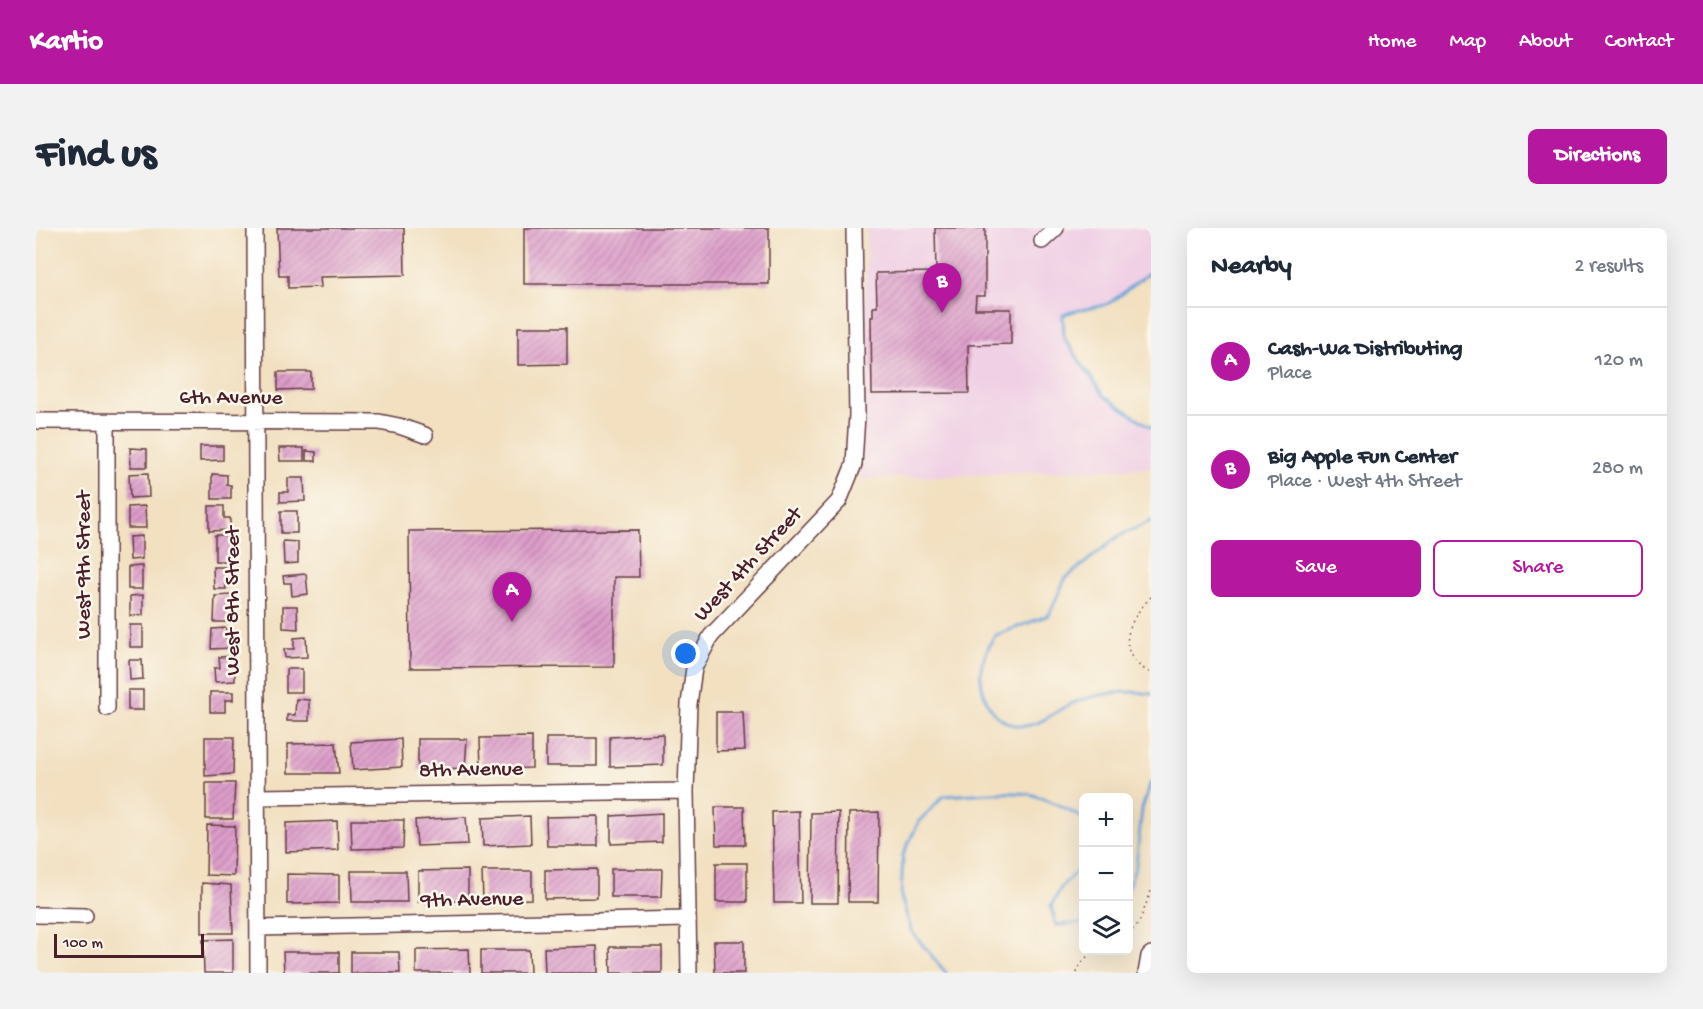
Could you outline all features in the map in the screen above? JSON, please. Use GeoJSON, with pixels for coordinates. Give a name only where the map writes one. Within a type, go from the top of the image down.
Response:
{"type":"FeatureCollection","features":[{"type":"Feature","properties":{"kind":"street","name":"West 8th Street"},"geometry":{"type":"LineString","coordinates":[[255,228],[258,973]]}},
{"type":"Feature","properties":{"kind":"street","name":"West 4th Street"},"geometry":{"type":"LineString","coordinates":[[689,973],[686,791],[689,704],[693,668],[711,636],[839,501],[854,464],[857,415],[854,228]]}},
{"type":"Feature","properties":{"kind":"street"},"geometry":{"type":"LineString","coordinates":[[1042,241],[1056,228]]}},
{"type":"Feature","properties":{"kind":"street","name":"6th Avenue"},"geometry":{"type":"LineString","coordinates":[[36,421],[379,422],[425,435]]}},
{"type":"Feature","properties":{"kind":"street","name":"West 9th Street"},"geometry":{"type":"LineString","coordinates":[[107,422],[107,708]]}},
{"type":"Feature","properties":{"kind":"street","name":"8th Avenue"},"geometry":{"type":"LineString","coordinates":[[257,797],[686,791]]}},
{"type":"Feature","properties":{"kind":"street"},"geometry":{"type":"LineString","coordinates":[[36,915],[85,916]]}},
{"type":"Feature","properties":{"kind":"street","name":"9th Avenue"},"geometry":{"type":"LineString","coordinates":[[258,928],[687,919]]}},
{"type":"Feature","properties":{"kind":"street"},"geometry":{"type":"LineString","coordinates":[[1146,973],[1151,954]]}},
{"type":"Feature","properties":{"kind":"path"},"geometry":{"type":"LineString","coordinates":[[1151,597],[1132,620],[1127,648],[1132,660],[1151,673]]}},
{"type":"Feature","properties":{"kind":"path"},"geometry":{"type":"LineString","coordinates":[[1133,929],[1139,923],[1151,891]]}},
{"type":"Feature","properties":{"kind":"path"},"geometry":{"type":"LineString","coordinates":[[1077,973],[1080,964],[1088,955]]}},
{"type":"Feature","properties":{"kind":"shaded area"},"geometry":{"type":"Polygon","coordinates":[[[867,228],[1151,228],[1151,272],[1137,280],[1108,304],[1075,310],[1063,316],[1064,338],[1104,396],[1151,427],[1151,468],[860,479],[867,228]]]}},
{"type":"Feature","properties":{"kind":"building"},"geometry":{"type":"Polygon","coordinates":[[[277,228],[404,228],[405,275],[320,277],[321,287],[288,288],[288,276],[279,276],[277,228]]]}},
{"type":"Feature","properties":{"kind":"building"},"geometry":{"type":"Polygon","coordinates":[[[524,228],[769,228],[769,284],[524,284],[524,228]]]}},
{"type":"Feature","properties":{"kind":"building"},"geometry":{"type":"Polygon","coordinates":[[[935,228],[985,228],[985,296],[976,296],[975,309],[1011,309],[1011,344],[968,345],[969,393],[872,394],[871,317],[873,317],[873,307],[877,307],[876,273],[936,272],[935,228]]]}},
{"type":"Feature","properties":{"kind":"building"},"geometry":{"type":"Polygon","coordinates":[[[518,327],[567,327],[567,364],[518,365],[518,327]]]}},
{"type":"Feature","properties":{"kind":"building"},"geometry":{"type":"Polygon","coordinates":[[[278,372],[311,372],[311,389],[278,390],[278,372]]]}},
{"type":"Feature","properties":{"kind":"building"},"geometry":{"type":"Polygon","coordinates":[[[200,446],[223,446],[223,460],[200,461],[200,446]]]}},
{"type":"Feature","properties":{"kind":"building"},"geometry":{"type":"Polygon","coordinates":[[[130,448],[147,449],[147,467],[131,467],[130,448]]]}},
{"type":"Feature","properties":{"kind":"building"},"geometry":{"type":"Polygon","coordinates":[[[279,448],[304,448],[304,461],[280,461],[279,448]]]}},
{"type":"Feature","properties":{"kind":"building"},"geometry":{"type":"Polygon","coordinates":[[[306,451],[316,452],[316,461],[306,461],[306,451]]]}},
{"type":"Feature","properties":{"kind":"building"},"geometry":{"type":"Polygon","coordinates":[[[148,473],[149,497],[130,498],[129,474],[148,473]]]}},
{"type":"Feature","properties":{"kind":"building"},"geometry":{"type":"Polygon","coordinates":[[[212,474],[227,475],[227,485],[231,485],[231,499],[212,499],[212,474]]]}},
{"type":"Feature","properties":{"kind":"building"},"geometry":{"type":"Polygon","coordinates":[[[288,478],[304,478],[305,501],[280,502],[280,492],[288,492],[288,478]]]}},
{"type":"Feature","properties":{"kind":"building"},"geometry":{"type":"Polygon","coordinates":[[[145,506],[146,528],[128,528],[128,507],[145,506]]]}},
{"type":"Feature","properties":{"kind":"building"},"geometry":{"type":"Polygon","coordinates":[[[209,506],[224,506],[224,518],[230,518],[230,530],[209,531],[209,506]]]}},
{"type":"Feature","properties":{"kind":"building"},"geometry":{"type":"Polygon","coordinates":[[[281,511],[297,511],[297,533],[281,533],[281,511]]]}},
{"type":"Feature","properties":{"kind":"building"},"geometry":{"type":"Polygon","coordinates":[[[638,530],[639,577],[614,577],[614,667],[410,668],[409,531],[638,530]]]}},
{"type":"Feature","properties":{"kind":"building"},"geometry":{"type":"Polygon","coordinates":[[[215,535],[234,535],[234,561],[215,561],[215,535]]]}},
{"type":"Feature","properties":{"kind":"building"},"geometry":{"type":"Polygon","coordinates":[[[142,536],[142,559],[130,560],[129,537],[142,536]]]}},
{"type":"Feature","properties":{"kind":"building"},"geometry":{"type":"Polygon","coordinates":[[[283,541],[298,542],[298,563],[284,564],[283,541]]]}},
{"type":"Feature","properties":{"kind":"building"},"geometry":{"type":"Polygon","coordinates":[[[142,566],[142,589],[128,589],[128,567],[142,566]]]}},
{"type":"Feature","properties":{"kind":"building"},"geometry":{"type":"Polygon","coordinates":[[[213,567],[225,567],[226,589],[214,589],[213,567]]]}},
{"type":"Feature","properties":{"kind":"building"},"geometry":{"type":"Polygon","coordinates":[[[306,574],[308,594],[292,596],[291,583],[284,583],[283,576],[306,574]]]}},
{"type":"Feature","properties":{"kind":"building"},"geometry":{"type":"Polygon","coordinates":[[[143,595],[143,615],[130,616],[130,596],[143,595]]]}},
{"type":"Feature","properties":{"kind":"building"},"geometry":{"type":"Polygon","coordinates":[[[232,595],[231,622],[214,622],[215,596],[232,595]]]}},
{"type":"Feature","properties":{"kind":"building"},"geometry":{"type":"Polygon","coordinates":[[[283,606],[297,606],[298,629],[283,628],[283,606]]]}},
{"type":"Feature","properties":{"kind":"building"},"geometry":{"type":"Polygon","coordinates":[[[130,625],[143,625],[143,647],[130,647],[130,625]]]}},
{"type":"Feature","properties":{"kind":"building"},"geometry":{"type":"Polygon","coordinates":[[[226,628],[226,638],[234,639],[233,648],[211,649],[212,629],[226,628]]]}},
{"type":"Feature","properties":{"kind":"building"},"geometry":{"type":"Polygon","coordinates":[[[306,637],[307,657],[285,658],[284,649],[294,649],[294,638],[306,637]]]}},
{"type":"Feature","properties":{"kind":"building"},"geometry":{"type":"Polygon","coordinates":[[[234,656],[235,681],[215,682],[214,668],[220,668],[219,657],[234,656]]]}},
{"type":"Feature","properties":{"kind":"building"},"geometry":{"type":"Polygon","coordinates":[[[129,660],[142,660],[143,679],[130,680],[129,660]]]}},
{"type":"Feature","properties":{"kind":"building"},"geometry":{"type":"Polygon","coordinates":[[[286,669],[302,669],[302,692],[286,692],[286,669]]]}},
{"type":"Feature","properties":{"kind":"building"},"geometry":{"type":"Polygon","coordinates":[[[128,690],[143,690],[143,710],[128,710],[128,690]]]}},
{"type":"Feature","properties":{"kind":"building"},"geometry":{"type":"Polygon","coordinates":[[[210,692],[233,692],[233,700],[225,700],[225,712],[210,712],[210,692]]]}},
{"type":"Feature","properties":{"kind":"building"},"geometry":{"type":"Polygon","coordinates":[[[296,699],[309,700],[309,721],[287,721],[287,715],[295,715],[296,699]]]}},
{"type":"Feature","properties":{"kind":"building"},"geometry":{"type":"Polygon","coordinates":[[[716,712],[743,712],[745,750],[716,751],[716,712]]]}},
{"type":"Feature","properties":{"kind":"building"},"geometry":{"type":"Polygon","coordinates":[[[663,734],[663,765],[610,767],[610,737],[663,734]]]}},
{"type":"Feature","properties":{"kind":"building"},"geometry":{"type":"Polygon","coordinates":[[[205,737],[234,737],[233,774],[205,776],[205,737]]]}},
{"type":"Feature","properties":{"kind":"building"},"geometry":{"type":"Polygon","coordinates":[[[532,737],[532,768],[481,769],[480,738],[532,737]]]}},
{"type":"Feature","properties":{"kind":"building"},"geometry":{"type":"Polygon","coordinates":[[[546,738],[597,738],[597,766],[546,766],[546,738]]]}},
{"type":"Feature","properties":{"kind":"building"},"geometry":{"type":"Polygon","coordinates":[[[401,739],[402,767],[353,770],[351,742],[401,739]]]}},
{"type":"Feature","properties":{"kind":"building"},"geometry":{"type":"Polygon","coordinates":[[[418,739],[467,739],[465,768],[418,770],[418,739]]]}},
{"type":"Feature","properties":{"kind":"building"},"geometry":{"type":"Polygon","coordinates":[[[336,743],[339,773],[288,773],[288,744],[336,743]]]}},
{"type":"Feature","properties":{"kind":"building"},"geometry":{"type":"Polygon","coordinates":[[[206,783],[235,783],[233,819],[206,819],[206,783]]]}},
{"type":"Feature","properties":{"kind":"building"},"geometry":{"type":"Polygon","coordinates":[[[715,807],[744,807],[745,845],[716,845],[715,807]]]}},
{"type":"Feature","properties":{"kind":"building"},"geometry":{"type":"Polygon","coordinates":[[[799,811],[801,903],[774,903],[772,812],[799,811]]]}},
{"type":"Feature","properties":{"kind":"building"},"geometry":{"type":"Polygon","coordinates":[[[839,812],[838,903],[810,903],[811,813],[839,812]]]}},
{"type":"Feature","properties":{"kind":"building"},"geometry":{"type":"Polygon","coordinates":[[[879,812],[878,902],[848,902],[849,813],[879,812]]]}},
{"type":"Feature","properties":{"kind":"building"},"geometry":{"type":"Polygon","coordinates":[[[662,813],[662,842],[611,844],[611,816],[662,813]]]}},
{"type":"Feature","properties":{"kind":"building"},"geometry":{"type":"Polygon","coordinates":[[[530,816],[531,844],[483,846],[482,818],[530,816]]]}},
{"type":"Feature","properties":{"kind":"building"},"geometry":{"type":"Polygon","coordinates":[[[598,816],[598,846],[547,846],[546,817],[598,816]]]}},
{"type":"Feature","properties":{"kind":"building"},"geometry":{"type":"Polygon","coordinates":[[[466,817],[468,844],[417,846],[415,820],[466,817]]]}},
{"type":"Feature","properties":{"kind":"building"},"geometry":{"type":"Polygon","coordinates":[[[351,820],[404,820],[403,848],[352,849],[351,820]]]}},
{"type":"Feature","properties":{"kind":"building"},"geometry":{"type":"Polygon","coordinates":[[[337,821],[338,850],[286,852],[286,823],[337,821]]]}},
{"type":"Feature","properties":{"kind":"building"},"geometry":{"type":"Polygon","coordinates":[[[207,825],[235,826],[234,876],[206,875],[207,825]]]}},
{"type":"Feature","properties":{"kind":"building"},"geometry":{"type":"Polygon","coordinates":[[[716,863],[747,863],[747,902],[716,902],[716,863]]]}},
{"type":"Feature","properties":{"kind":"building"},"geometry":{"type":"Polygon","coordinates":[[[597,869],[597,898],[545,899],[545,870],[597,869]]]}},
{"type":"Feature","properties":{"kind":"building"},"geometry":{"type":"Polygon","coordinates":[[[611,869],[662,869],[661,897],[611,897],[611,869]]]}},
{"type":"Feature","properties":{"kind":"building"},"geometry":{"type":"Polygon","coordinates":[[[468,870],[468,901],[418,902],[418,871],[468,870]]]}},
{"type":"Feature","properties":{"kind":"building"},"geometry":{"type":"Polygon","coordinates":[[[351,871],[406,871],[407,902],[352,902],[351,871]]]}},
{"type":"Feature","properties":{"kind":"building"},"geometry":{"type":"Polygon","coordinates":[[[482,871],[532,871],[532,899],[483,901],[482,871]]]}},
{"type":"Feature","properties":{"kind":"building"},"geometry":{"type":"Polygon","coordinates":[[[287,874],[339,875],[339,903],[287,904],[287,874]]]}},
{"type":"Feature","properties":{"kind":"building"},"geometry":{"type":"Polygon","coordinates":[[[202,883],[231,885],[233,933],[202,933],[202,883]]]}},
{"type":"Feature","properties":{"kind":"building"},"geometry":{"type":"Polygon","coordinates":[[[233,939],[233,973],[204,973],[203,940],[233,939]]]}},
{"type":"Feature","properties":{"kind":"building"},"geometry":{"type":"Polygon","coordinates":[[[714,941],[744,941],[744,973],[715,973],[714,941]]]}},
{"type":"Feature","properties":{"kind":"building"},"geometry":{"type":"Polygon","coordinates":[[[597,946],[598,973],[545,973],[544,948],[597,946]]]}},
{"type":"Feature","properties":{"kind":"building"},"geometry":{"type":"Polygon","coordinates":[[[610,947],[662,947],[662,973],[611,973],[610,947]]]}},
{"type":"Feature","properties":{"kind":"building"},"geometry":{"type":"Polygon","coordinates":[[[469,949],[470,973],[416,973],[416,950],[469,949]]]}},
{"type":"Feature","properties":{"kind":"building"},"geometry":{"type":"Polygon","coordinates":[[[481,950],[529,950],[530,973],[481,973],[481,950]]]}},
{"type":"Feature","properties":{"kind":"building"},"geometry":{"type":"Polygon","coordinates":[[[283,952],[339,952],[339,973],[284,973],[283,952]]]}},
{"type":"Feature","properties":{"kind":"building"},"geometry":{"type":"Polygon","coordinates":[[[351,952],[399,952],[400,973],[351,973],[351,952]]]}},
{"type":"Feature","properties":{"kind":"waterway"},"geometry":{"type":"LineString","coordinates":[[1151,272],[1109,303],[1063,315],[1064,338],[1104,396],[1151,427]]}},
{"type":"Feature","properties":{"kind":"waterway"},"geometry":{"type":"LineString","coordinates":[[1151,521],[1117,537],[1065,579],[1049,615],[994,636],[984,659],[981,673],[982,688],[993,712],[1005,722],[1020,726],[1037,723],[1068,705],[1092,697],[1122,692],[1151,694]]}},
{"type":"Feature","properties":{"kind":"waterway"},"geometry":{"type":"LineString","coordinates":[[1133,874],[1142,809],[1151,782]]}},
{"type":"Feature","properties":{"kind":"waterway"},"geometry":{"type":"LineString","coordinates":[[946,973],[912,932],[901,897],[903,855],[919,821],[944,796],[1002,793],[1040,797],[1079,816]]}},
{"type":"Feature","properties":{"kind":"waterway"},"geometry":{"type":"LineString","coordinates":[[1079,869],[1062,886],[1051,906],[1056,925],[1079,923]]}},
{"type":"Feature","properties":{"kind":"place","name":"Big Apple Fun Center"},"geometry":{"type":"Point","coordinates":[942,313]}},
{"type":"Feature","properties":{"kind":"place","name":"Cash-Wa Distributing"},"geometry":{"type":"Point","coordinates":[512,622]}}]}
